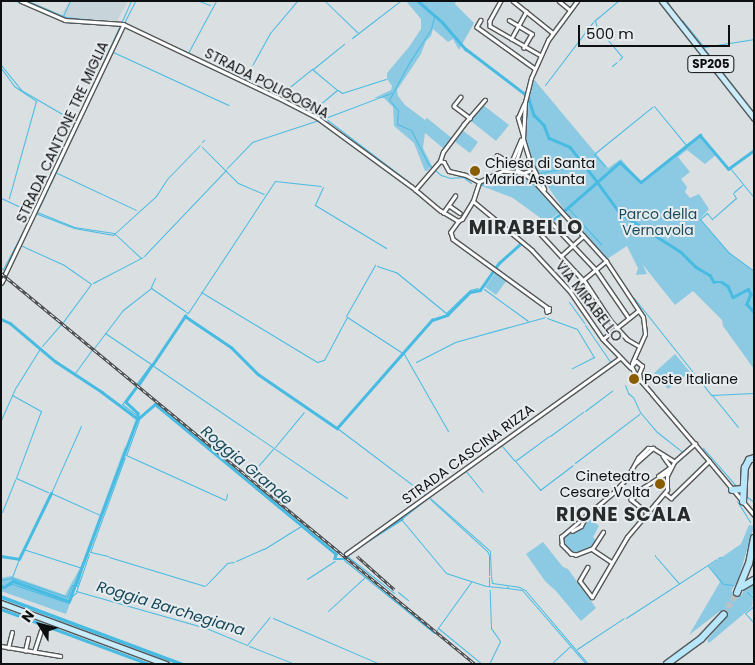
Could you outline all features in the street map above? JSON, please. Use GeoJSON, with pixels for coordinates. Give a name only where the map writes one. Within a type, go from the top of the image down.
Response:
{"type":"FeatureCollection","features":[{"type":"Feature","properties":{"kind":"highway"},"geometry":{"type":"LineString","coordinates":[[743,502],[746,464],[754,458]]}},
{"type":"Feature","properties":{"kind":"highway"},"geometry":{"type":"LineString","coordinates":[[732,490],[743,489]]}},
{"type":"Feature","properties":{"kind":"highway"},"geometry":{"type":"LineString","coordinates":[[737,495],[743,489]]}},
{"type":"Feature","properties":{"kind":"highway"},"geometry":{"type":"LineString","coordinates":[[748,564],[754,578],[737,593],[748,564],[754,538]]}},
{"type":"Feature","properties":{"kind":"highway"},"geometry":{"type":"LineString","coordinates":[[668,664],[701,639],[723,615]]}},
{"type":"Feature","properties":{"kind":"main road","name":"SP205"},"geometry":{"type":"LineString","coordinates":[[662,1],[754,118]]}},
{"type":"Feature","properties":{"kind":"main road"},"geometry":{"type":"LineString","coordinates":[[1,603],[166,664]]}},
{"type":"Feature","properties":{"kind":"street","name":"STRADA POLIGOGNA"},"geometry":{"type":"LineString","coordinates":[[21,1],[65,20],[123,24],[318,118],[443,213],[459,221]]}},
{"type":"Feature","properties":{"kind":"street"},"geometry":{"type":"LineString","coordinates":[[501,1],[490,24],[524,48],[540,55]]}},
{"type":"Feature","properties":{"kind":"street"},"geometry":{"type":"LineString","coordinates":[[513,1],[553,33]]}},
{"type":"Feature","properties":{"kind":"street"},"geometry":{"type":"LineString","coordinates":[[559,1],[570,10]]}},
{"type":"Feature","properties":{"kind":"street"},"geometry":{"type":"LineString","coordinates":[[548,308],[453,239],[451,232],[473,201],[479,182],[504,171],[516,158],[522,139],[526,95],[534,68],[553,33],[577,1]]}},
{"type":"Feature","properties":{"kind":"street"},"geometry":{"type":"LineString","coordinates":[[512,40],[526,12]]}},
{"type":"Feature","properties":{"kind":"street"},"geometry":{"type":"LineString","coordinates":[[481,20],[476,27],[534,68]]}},
{"type":"Feature","properties":{"kind":"street"},"geometry":{"type":"LineString","coordinates":[[509,20],[532,34],[524,48]]}},
{"type":"Feature","properties":{"kind":"street","name":"STRADA CANTONE TRE MIGLIA"},"geometry":{"type":"LineString","coordinates":[[5,274],[123,24]]}},
{"type":"Feature","properties":{"kind":"street"},"geometry":{"type":"LineString","coordinates":[[461,97],[454,106],[470,118]]}},
{"type":"Feature","properties":{"kind":"street"},"geometry":{"type":"LineString","coordinates":[[415,190],[440,162],[441,156],[485,100]]}},
{"type":"Feature","properties":{"kind":"street"},"geometry":{"type":"LineString","coordinates":[[522,139],[531,166],[555,204]]}},
{"type":"Feature","properties":{"kind":"street"},"geometry":{"type":"LineString","coordinates":[[497,155],[511,163],[516,158],[527,157]]}},
{"type":"Feature","properties":{"kind":"street"},"geometry":{"type":"LineString","coordinates":[[441,156],[449,171],[466,175],[479,182]]}},
{"type":"Feature","properties":{"kind":"street"},"geometry":{"type":"LineString","coordinates":[[516,158],[521,173],[534,181],[606,262],[638,311],[646,329],[632,367]]}},
{"type":"Feature","properties":{"kind":"street"},"geometry":{"type":"LineString","coordinates":[[504,171],[521,173],[529,171],[531,166]]}},
{"type":"Feature","properties":{"kind":"street"},"geometry":{"type":"LineString","coordinates":[[443,213],[450,206],[455,196]]}},
{"type":"Feature","properties":{"kind":"street","name":"VIA MIRABELLO"},"geometry":{"type":"LineString","coordinates":[[473,201],[524,242],[570,291],[603,339],[623,361],[632,367],[640,380],[754,514]]}},
{"type":"Feature","properties":{"kind":"street"},"geometry":{"type":"LineString","coordinates":[[450,206],[460,212]]}},
{"type":"Feature","properties":{"kind":"street"},"geometry":{"type":"LineString","coordinates":[[551,222],[596,270],[629,318]]}},
{"type":"Feature","properties":{"kind":"street"},"geometry":{"type":"LineString","coordinates":[[538,231],[583,280],[627,339],[640,347]]}},
{"type":"Feature","properties":{"kind":"street"},"geometry":{"type":"LineString","coordinates":[[560,256],[583,236]]}},
{"type":"Feature","properties":{"kind":"street"},"geometry":{"type":"LineString","coordinates":[[570,291],[606,262]]}},
{"type":"Feature","properties":{"kind":"street"},"geometry":{"type":"LineString","coordinates":[[1,283],[4,278]]}},
{"type":"Feature","properties":{"kind":"street"},"geometry":{"type":"LineString","coordinates":[[603,339],[638,311]]}},
{"type":"Feature","properties":{"kind":"street"},"geometry":{"type":"LineString","coordinates":[[637,352],[638,361],[642,366],[639,372],[640,380]]}},
{"type":"Feature","properties":{"kind":"street","name":"VIA MIRABELLO"},"geometry":{"type":"LineString","coordinates":[[601,371],[620,358]]}},
{"type":"Feature","properties":{"kind":"street"},"geometry":{"type":"LineString","coordinates":[[632,367],[638,361]]}},
{"type":"Feature","properties":{"kind":"street"},"geometry":{"type":"LineString","coordinates":[[632,367],[639,372]]}},
{"type":"Feature","properties":{"kind":"street","name":"STRADA CASCINA RIZZA"},"geometry":{"type":"LineString","coordinates":[[346,553],[601,371]]}},
{"type":"Feature","properties":{"kind":"street"},"geometry":{"type":"LineString","coordinates":[[588,566],[580,581],[592,597],[611,562],[647,513],[665,494],[669,472],[674,462],[695,444]]}},
{"type":"Feature","properties":{"kind":"street"},"geometry":{"type":"LineString","coordinates":[[603,532],[592,549],[576,555],[565,550],[560,540],[563,534],[568,532],[622,483],[634,465],[653,448],[674,462]]}},
{"type":"Feature","properties":{"kind":"street"},"geometry":{"type":"LineString","coordinates":[[662,454],[671,467]]}},
{"type":"Feature","properties":{"kind":"street"},"geometry":{"type":"LineString","coordinates":[[665,494],[671,498],[709,461]]}},
{"type":"Feature","properties":{"kind":"street"},"geometry":{"type":"LineString","coordinates":[[647,513],[631,500],[671,467]]}},
{"type":"Feature","properties":{"kind":"street"},"geometry":{"type":"LineString","coordinates":[[653,481],[669,472]]}},
{"type":"Feature","properties":{"kind":"street"},"geometry":{"type":"LineString","coordinates":[[592,549],[611,562]]}},
{"type":"Feature","properties":{"kind":"street"},"geometry":{"type":"LineString","coordinates":[[585,588],[596,591]]}},
{"type":"Feature","properties":{"kind":"street"},"geometry":{"type":"LineString","coordinates":[[34,652],[41,631]]}},
{"type":"Feature","properties":{"kind":"street"},"geometry":{"type":"LineString","coordinates":[[8,648],[12,632]]}},
{"type":"Feature","properties":{"kind":"street"},"geometry":{"type":"LineString","coordinates":[[25,651],[28,638]]}},
{"type":"Feature","properties":{"kind":"street"},"geometry":{"type":"LineString","coordinates":[[1,646],[60,656]]}},
{"type":"Feature","properties":{"kind":"shaded area"},"geometry":{"type":"Polygon","coordinates":[[[69,1],[128,1],[117,21],[66,17],[62,14],[69,1]]]}},
{"type":"Feature","properties":{"kind":"shaded area"},"geometry":{"type":"Polygon","coordinates":[[[1,595],[186,664],[176,664],[1,599],[1,595]]]}},
{"type":"Feature","properties":{"kind":"green space"},"geometry":{"type":"Polygon","coordinates":[[[406,1],[456,1],[455,4],[474,23],[459,50],[453,39],[448,42],[433,29],[421,54],[397,90],[398,96],[405,105],[425,120],[427,118],[453,139],[444,149],[425,133],[423,148],[432,166],[427,171],[425,171],[414,143],[394,126],[393,107],[384,98],[374,98],[391,90],[392,86],[387,79],[387,73],[409,47],[421,29],[421,19],[406,1]]]}},
{"type":"Feature","properties":{"kind":"green space","name":"Parco della Vernavola"},"geometry":{"type":"Polygon","coordinates":[[[532,77],[608,168],[621,159],[641,183],[700,134],[717,154],[705,164],[687,150],[678,157],[690,172],[681,179],[687,187],[685,192],[690,198],[699,194],[709,209],[700,219],[731,254],[754,271],[754,369],[723,326],[722,320],[693,291],[675,305],[643,265],[647,274],[636,275],[638,268],[627,246],[607,259],[565,211],[539,174],[524,141],[526,102],[532,77]]]}},
{"type":"Feature","properties":{"kind":"green space"},"geometry":{"type":"Polygon","coordinates":[[[483,105],[509,125],[496,141],[471,121],[483,105]]]}},
{"type":"Feature","properties":{"kind":"green space"},"geometry":{"type":"Polygon","coordinates":[[[462,130],[478,142],[470,153],[454,141],[462,130]]]}},
{"type":"Feature","properties":{"kind":"green space"},"geometry":{"type":"Polygon","coordinates":[[[507,172],[522,175],[532,180],[559,213],[546,222],[513,198],[479,185],[507,172]]]}},
{"type":"Feature","properties":{"kind":"green space"},"geometry":{"type":"Polygon","coordinates":[[[496,272],[507,280],[496,295],[485,287],[496,272]]]}},
{"type":"Feature","properties":{"kind":"green space"},"geometry":{"type":"Polygon","coordinates":[[[675,354],[690,372],[668,389],[654,373],[675,354]]]}},
{"type":"Feature","properties":{"kind":"green space"},"geometry":{"type":"Polygon","coordinates":[[[125,446],[126,449],[66,614],[1,591],[1,578],[11,576],[65,595],[81,566],[125,446]]]}},
{"type":"Feature","properties":{"kind":"green space"},"geometry":{"type":"Polygon","coordinates":[[[588,517],[599,526],[593,537],[596,541],[592,548],[576,554],[571,553],[563,545],[562,538],[578,530],[588,517]]]}},
{"type":"Feature","properties":{"kind":"green space"},"geometry":{"type":"Polygon","coordinates":[[[749,525],[754,526],[738,580],[731,591],[741,596],[746,587],[754,582],[754,596],[745,591],[753,597],[752,607],[709,643],[707,640],[727,617],[720,611],[689,635],[720,582],[709,566],[741,544],[749,525]]]}},
{"type":"Feature","properties":{"kind":"green space"},"geometry":{"type":"Polygon","coordinates":[[[543,542],[563,567],[568,569],[596,608],[581,621],[545,581],[526,554],[543,542]]]}},
{"type":"Feature","properties":{"kind":"waterway"},"geometry":{"type":"LineString","coordinates":[[16,1],[24,4]]}},
{"type":"Feature","properties":{"kind":"waterway"},"geometry":{"type":"LineString","coordinates":[[28,1],[66,17],[124,23],[135,1]]}},
{"type":"Feature","properties":{"kind":"waterway"},"geometry":{"type":"LineString","coordinates":[[63,16],[70,1]]}},
{"type":"Feature","properties":{"kind":"waterway"},"geometry":{"type":"LineString","coordinates":[[122,21],[131,1]]}},
{"type":"Feature","properties":{"kind":"waterway"},"geometry":{"type":"LineString","coordinates":[[199,1],[210,5]]}},
{"type":"Feature","properties":{"kind":"waterway"},"geometry":{"type":"LineString","coordinates":[[188,53],[216,1]]}},
{"type":"Feature","properties":{"kind":"waterway"},"geometry":{"type":"LineString","coordinates":[[244,80],[270,33],[297,1]]}},
{"type":"Feature","properties":{"kind":"waterway"},"geometry":{"type":"LineString","coordinates":[[325,1],[357,32]]}},
{"type":"Feature","properties":{"kind":"waterway"},"geometry":{"type":"LineString","coordinates":[[352,38],[400,1]]}},
{"type":"Feature","properties":{"kind":"waterway"},"geometry":{"type":"LineString","coordinates":[[418,1],[443,23],[466,49],[525,94],[529,99],[534,115],[544,125],[549,138],[570,147],[596,180]]}},
{"type":"Feature","properties":{"kind":"waterway"},"geometry":{"type":"LineString","coordinates":[[594,21],[618,1]]}},
{"type":"Feature","properties":{"kind":"waterway"},"geometry":{"type":"LineString","coordinates":[[658,1],[724,84]]}},
{"type":"Feature","properties":{"kind":"waterway"},"geometry":{"type":"LineString","coordinates":[[667,1],[670,6]]}},
{"type":"Feature","properties":{"kind":"waterway"},"geometry":{"type":"LineString","coordinates":[[434,16],[431,29],[410,61],[389,100],[398,110],[397,124],[411,130],[429,165],[441,175],[450,178],[463,177],[471,183]]}},
{"type":"Feature","properties":{"kind":"waterway"},"geometry":{"type":"LineString","coordinates":[[682,20],[702,45]]}},
{"type":"Feature","properties":{"kind":"waterway"},"geometry":{"type":"LineString","coordinates":[[595,21],[597,27],[622,57],[619,60]]}},
{"type":"Feature","properties":{"kind":"waterway"},"geometry":{"type":"LineString","coordinates":[[72,22],[93,23]]}},
{"type":"Feature","properties":{"kind":"waterway"},"geometry":{"type":"LineString","coordinates":[[545,85],[593,22]]}},
{"type":"Feature","properties":{"kind":"waterway"},"geometry":{"type":"LineString","coordinates":[[91,89],[120,25]]}},
{"type":"Feature","properties":{"kind":"waterway"},"geometry":{"type":"LineString","coordinates":[[38,210],[124,27]]}},
{"type":"Feature","properties":{"kind":"waterway"},"geometry":{"type":"LineString","coordinates":[[127,28],[167,46]]}},
{"type":"Feature","properties":{"kind":"waterway"},"geometry":{"type":"LineString","coordinates":[[704,47],[754,39]]}},
{"type":"Feature","properties":{"kind":"waterway"},"geometry":{"type":"LineString","coordinates":[[313,69],[344,44]]}},
{"type":"Feature","properties":{"kind":"waterway"},"geometry":{"type":"LineString","coordinates":[[703,47],[754,113]]}},
{"type":"Feature","properties":{"kind":"waterway"},"geometry":{"type":"LineString","coordinates":[[113,52],[228,105]]}},
{"type":"Feature","properties":{"kind":"waterway"},"geometry":{"type":"LineString","coordinates":[[612,66],[617,62]]}},
{"type":"Feature","properties":{"kind":"waterway"},"geometry":{"type":"LineString","coordinates":[[1,65],[21,90],[76,122]]}},
{"type":"Feature","properties":{"kind":"waterway"},"geometry":{"type":"LineString","coordinates":[[1,68],[14,86],[36,101],[9,198]]}},
{"type":"Feature","properties":{"kind":"waterway"},"geometry":{"type":"LineString","coordinates":[[281,94],[312,69],[337,90],[312,111],[322,116],[413,185]]}},
{"type":"Feature","properties":{"kind":"waterway"},"geometry":{"type":"LineString","coordinates":[[338,90],[342,93],[386,79]]}},
{"type":"Feature","properties":{"kind":"waterway"},"geometry":{"type":"LineString","coordinates":[[325,118],[391,93]]}},
{"type":"Feature","properties":{"kind":"waterway"},"geometry":{"type":"LineString","coordinates":[[654,106],[686,145]]}},
{"type":"Feature","properties":{"kind":"waterway"},"geometry":{"type":"LineString","coordinates":[[605,166],[594,154],[652,107]]}},
{"type":"Feature","properties":{"kind":"waterway"},"geometry":{"type":"LineString","coordinates":[[227,168],[252,142],[319,120]]}},
{"type":"Feature","properties":{"kind":"waterway"},"geometry":{"type":"LineString","coordinates":[[686,146],[700,135],[727,167]]}},
{"type":"Feature","properties":{"kind":"waterway"},"geometry":{"type":"LineString","coordinates":[[35,213],[74,228],[113,235],[156,196],[167,179],[200,145]]}},
{"type":"Feature","properties":{"kind":"waterway"},"geometry":{"type":"LineString","coordinates":[[202,147],[238,183],[264,194]]}},
{"type":"Feature","properties":{"kind":"waterway"},"geometry":{"type":"LineString","coordinates":[[564,211],[620,162],[641,182],[685,147]]}},
{"type":"Feature","properties":{"kind":"waterway"},"geometry":{"type":"LineString","coordinates":[[728,169],[754,150]]}},
{"type":"Feature","properties":{"kind":"waterway"},"geometry":{"type":"LineString","coordinates":[[540,173],[570,167],[580,162]]}},
{"type":"Feature","properties":{"kind":"waterway"},"geometry":{"type":"LineString","coordinates":[[730,168],[754,198]]}},
{"type":"Feature","properties":{"kind":"waterway"},"geometry":{"type":"LineString","coordinates":[[144,256],[226,170]]}},
{"type":"Feature","properties":{"kind":"waterway"},"geometry":{"type":"LineString","coordinates":[[57,173],[136,210]]}},
{"type":"Feature","properties":{"kind":"waterway"},"geometry":{"type":"LineString","coordinates":[[479,186],[506,175],[522,176]]}},
{"type":"Feature","properties":{"kind":"waterway"},"geometry":{"type":"LineString","coordinates":[[186,312],[188,313],[275,181],[321,186]]}},
{"type":"Feature","properties":{"kind":"waterway"},"geometry":{"type":"LineString","coordinates":[[598,183],[620,213],[681,252],[696,267],[710,275],[714,282],[722,282],[728,286],[733,297],[748,289],[751,294],[747,304],[754,312]]}},
{"type":"Feature","properties":{"kind":"waterway"},"geometry":{"type":"LineString","coordinates":[[734,192],[742,185]]}},
{"type":"Feature","properties":{"kind":"waterway"},"geometry":{"type":"LineString","coordinates":[[323,187],[315,205],[386,248]]}},
{"type":"Feature","properties":{"kind":"waterway"},"geometry":{"type":"LineString","coordinates":[[733,193],[736,198],[712,219],[707,213],[700,219],[728,252],[754,271]]}},
{"type":"Feature","properties":{"kind":"waterway"},"geometry":{"type":"LineString","coordinates":[[1,198],[33,213],[3,269],[1,268]]}},
{"type":"Feature","properties":{"kind":"waterway"},"geometry":{"type":"LineString","coordinates":[[568,208],[601,244]]}},
{"type":"Feature","properties":{"kind":"waterway"},"geometry":{"type":"LineString","coordinates":[[37,212],[74,227],[114,233],[141,258]]}},
{"type":"Feature","properties":{"kind":"waterway"},"geometry":{"type":"LineString","coordinates":[[539,230],[559,215]]}},
{"type":"Feature","properties":{"kind":"waterway"},"geometry":{"type":"LineString","coordinates":[[529,234],[536,231]]}},
{"type":"Feature","properties":{"kind":"waterway"},"geometry":{"type":"LineString","coordinates":[[153,364],[185,316],[231,347],[258,374],[337,428],[432,320],[447,315],[470,292],[480,290],[499,263],[522,242]]}},
{"type":"Feature","properties":{"kind":"waterway"},"geometry":{"type":"LineString","coordinates":[[20,245],[64,265],[91,284],[63,322]]}},
{"type":"Feature","properties":{"kind":"waterway"},"geometry":{"type":"LineString","coordinates":[[93,283],[143,257]]}},
{"type":"Feature","properties":{"kind":"waterway"},"geometry":{"type":"LineString","coordinates":[[346,316],[375,265]]}},
{"type":"Feature","properties":{"kind":"waterway"},"geometry":{"type":"LineString","coordinates":[[377,266],[396,272],[446,313],[470,290],[478,288]]}},
{"type":"Feature","properties":{"kind":"waterway"},"geometry":{"type":"LineString","coordinates":[[151,287],[155,278]]}},
{"type":"Feature","properties":{"kind":"waterway"},"geometry":{"type":"LineString","coordinates":[[94,348],[123,310],[151,288],[185,311]]}},
{"type":"Feature","properties":{"kind":"waterway"},"geometry":{"type":"LineString","coordinates":[[484,289],[528,321]]}},
{"type":"Feature","properties":{"kind":"waterway"},"geometry":{"type":"LineString","coordinates":[[201,292],[317,362],[324,360],[347,317],[404,354],[448,431]]}},
{"type":"Feature","properties":{"kind":"waterway"},"geometry":{"type":"LineString","coordinates":[[634,298],[700,381]]}},
{"type":"Feature","properties":{"kind":"waterway"},"geometry":{"type":"LineString","coordinates":[[569,302],[584,323]]}},
{"type":"Feature","properties":{"kind":"waterway"},"geometry":{"type":"LineString","coordinates":[[416,362],[455,342],[545,317]]}},
{"type":"Feature","properties":{"kind":"waterway"},"geometry":{"type":"LineString","coordinates":[[547,318],[577,329],[594,357],[572,368]]}},
{"type":"Feature","properties":{"kind":"waterway","name":"Roggia Grande"},"geometry":{"type":"LineString","coordinates":[[1,319],[10,323],[55,361],[102,392],[138,419]]}},
{"type":"Feature","properties":{"kind":"waterway"},"geometry":{"type":"LineString","coordinates":[[42,346],[60,325]]}},
{"type":"Feature","properties":{"kind":"waterway"},"geometry":{"type":"LineString","coordinates":[[585,325],[611,363]]}},
{"type":"Feature","properties":{"kind":"waterway"},"geometry":{"type":"LineString","coordinates":[[105,333],[151,364],[137,383]]}},
{"type":"Feature","properties":{"kind":"waterway"},"geometry":{"type":"LineString","coordinates":[[1,420],[16,387],[39,350]]}},
{"type":"Feature","properties":{"kind":"waterway"},"geometry":{"type":"LineString","coordinates":[[75,373],[92,350]]}},
{"type":"Feature","properties":{"kind":"waterway"},"geometry":{"type":"LineString","coordinates":[[152,365],[347,498]]}},
{"type":"Feature","properties":{"kind":"waterway"},"geometry":{"type":"LineString","coordinates":[[139,384],[152,365]]}},
{"type":"Feature","properties":{"kind":"waterway"},"geometry":{"type":"LineString","coordinates":[[701,382],[711,395],[754,393]]}},
{"type":"Feature","properties":{"kind":"waterway"},"geometry":{"type":"LineString","coordinates":[[625,385],[640,412],[657,432],[683,452]]}},
{"type":"Feature","properties":{"kind":"waterway","name":"Roggia Grande"},"geometry":{"type":"LineString","coordinates":[[135,387],[122,404],[138,416]]}},
{"type":"Feature","properties":{"kind":"waterway"},"geometry":{"type":"LineString","coordinates":[[136,388],[126,402],[138,413],[138,416]]}},
{"type":"Feature","properties":{"kind":"waterway"},"geometry":{"type":"LineString","coordinates":[[585,411],[612,391]]}},
{"type":"Feature","properties":{"kind":"waterway"},"geometry":{"type":"LineString","coordinates":[[12,395],[41,411],[16,478],[48,492]]}},
{"type":"Feature","properties":{"kind":"waterway"},"geometry":{"type":"LineString","coordinates":[[712,395],[738,427]]}},
{"type":"Feature","properties":{"kind":"waterway","name":"Roggia Grande"},"geometry":{"type":"LineString","coordinates":[[139,418],[155,404],[336,554],[335,558]]}},
{"type":"Feature","properties":{"kind":"waterway"},"geometry":{"type":"LineString","coordinates":[[275,447],[304,412]]}},
{"type":"Feature","properties":{"kind":"waterway"},"geometry":{"type":"LineString","coordinates":[[550,436],[583,412]]}},
{"type":"Feature","properties":{"kind":"waterway"},"geometry":{"type":"LineString","coordinates":[[480,457],[538,414]]}},
{"type":"Feature","properties":{"kind":"waterway"},"geometry":{"type":"LineString","coordinates":[[575,463],[639,414]]}},
{"type":"Feature","properties":{"kind":"waterway"},"geometry":{"type":"LineString","coordinates":[[1,586],[4,587],[13,581],[69,601],[137,419]]}},
{"type":"Feature","properties":{"kind":"waterway"},"geometry":{"type":"LineString","coordinates":[[139,420],[126,455],[225,500]]}},
{"type":"Feature","properties":{"kind":"waterway"},"geometry":{"type":"LineString","coordinates":[[81,426],[51,493],[100,515]]}},
{"type":"Feature","properties":{"kind":"waterway"},"geometry":{"type":"LineString","coordinates":[[337,428],[426,495]]}},
{"type":"Feature","properties":{"kind":"waterway"},"geometry":{"type":"LineString","coordinates":[[472,465],[501,445],[515,461],[549,436]]}},
{"type":"Feature","properties":{"kind":"waterway"},"geometry":{"type":"LineString","coordinates":[[703,448],[737,487]]}},
{"type":"Feature","properties":{"kind":"waterway"},"geometry":{"type":"LineString","coordinates":[[252,473],[273,449]]}},
{"type":"Feature","properties":{"kind":"waterway"},"geometry":{"type":"LineString","coordinates":[[108,556],[90,552],[125,457]]}},
{"type":"Feature","properties":{"kind":"waterway"},"geometry":{"type":"LineString","coordinates":[[516,462],[540,490],[573,465]]}},
{"type":"Feature","properties":{"kind":"waterway"},"geometry":{"type":"LineString","coordinates":[[465,470],[483,492]]}},
{"type":"Feature","properties":{"kind":"waterway","name":"Roggia Grande"},"geometry":{"type":"LineString","coordinates":[[430,496],[462,473]]}},
{"type":"Feature","properties":{"kind":"waterway"},"geometry":{"type":"LineString","coordinates":[[2,512],[15,480]]}},
{"type":"Feature","properties":{"kind":"waterway"},"geometry":{"type":"LineString","coordinates":[[1,556],[19,559],[51,493]]}},
{"type":"Feature","properties":{"kind":"waterway"},"geometry":{"type":"LineString","coordinates":[[226,499],[227,494]]}},
{"type":"Feature","properties":{"kind":"waterway"},"geometry":{"type":"LineString","coordinates":[[746,496],[754,502]]}},
{"type":"Feature","properties":{"kind":"waterway","name":"Roggia Grande"},"geometry":{"type":"LineString","coordinates":[[486,586],[446,573],[401,519],[429,497],[490,551],[491,575]]}},
{"type":"Feature","properties":{"kind":"waterway","name":"Roggia Grande"},"geometry":{"type":"LineString","coordinates":[[430,499],[487,551],[489,555],[489,575]]}},
{"type":"Feature","properties":{"kind":"waterway"},"geometry":{"type":"LineString","coordinates":[[737,501],[750,522]]}},
{"type":"Feature","properties":{"kind":"waterway","name":"Roggia Grande"},"geometry":{"type":"LineString","coordinates":[[360,545],[401,519]]}},
{"type":"Feature","properties":{"kind":"waterway","name":"Roggia Grande"},"geometry":{"type":"LineString","coordinates":[[264,549],[301,526],[336,555],[333,559]]}},
{"type":"Feature","properties":{"kind":"waterway","name":"Roggia Barchegiana"},"geometry":{"type":"LineString","coordinates":[[23,549],[82,568],[77,586]]}},
{"type":"Feature","properties":{"kind":"waterway"},"geometry":{"type":"LineString","coordinates":[[236,561],[263,549]]}},
{"type":"Feature","properties":{"kind":"waterway","name":"Roggia Barchegiana"},"geometry":{"type":"LineString","coordinates":[[89,554],[76,591],[206,628],[247,645],[270,617]]}},
{"type":"Feature","properties":{"kind":"waterway"},"geometry":{"type":"LineString","coordinates":[[347,556],[394,593]]}},
{"type":"Feature","properties":{"kind":"waterway"},"geometry":{"type":"LineString","coordinates":[[109,557],[205,586]]}},
{"type":"Feature","properties":{"kind":"waterway"},"geometry":{"type":"LineString","coordinates":[[656,557],[679,583]]}},
{"type":"Feature","properties":{"kind":"waterway"},"geometry":{"type":"LineString","coordinates":[[12,577],[19,559]]}},
{"type":"Feature","properties":{"kind":"waterway","name":"Roggia Grande"},"geometry":{"type":"LineString","coordinates":[[336,559],[345,559]]}},
{"type":"Feature","properties":{"kind":"waterway"},"geometry":{"type":"LineString","coordinates":[[626,618],[717,559]]}},
{"type":"Feature","properties":{"kind":"waterway"},"geometry":{"type":"LineString","coordinates":[[344,560],[434,633]]}},
{"type":"Feature","properties":{"kind":"waterway"},"geometry":{"type":"LineString","coordinates":[[307,579],[335,561]]}},
{"type":"Feature","properties":{"kind":"waterway"},"geometry":{"type":"LineString","coordinates":[[206,585],[227,563],[234,562]]}},
{"type":"Feature","properties":{"kind":"waterway"},"geometry":{"type":"LineString","coordinates":[[708,566],[723,584]]}},
{"type":"Feature","properties":{"kind":"waterway","name":"Roggia Grande"},"geometry":{"type":"LineString","coordinates":[[491,576],[492,583],[519,587],[525,590],[588,664]]}},
{"type":"Feature","properties":{"kind":"waterway"},"geometry":{"type":"LineString","coordinates":[[328,611],[365,577]]}},
{"type":"Feature","properties":{"kind":"waterway","name":"Roggia Grande"},"geometry":{"type":"LineString","coordinates":[[489,577],[489,586]]}},
{"type":"Feature","properties":{"kind":"waterway"},"geometry":{"type":"LineString","coordinates":[[1,580],[12,578],[67,597],[72,585],[74,585]]}},
{"type":"Feature","properties":{"kind":"waterway"},"geometry":{"type":"LineString","coordinates":[[471,582],[438,628],[482,664]]}},
{"type":"Feature","properties":{"kind":"waterway"},"geometry":{"type":"LineString","coordinates":[[1,588],[12,584],[69,603],[72,596],[77,592]]}},
{"type":"Feature","properties":{"kind":"waterway"},"geometry":{"type":"LineString","coordinates":[[724,584],[733,585]]}},
{"type":"Feature","properties":{"kind":"waterway","name":"Roggia Grande"},"geometry":{"type":"LineString","coordinates":[[487,586],[507,588],[508,586]]}},
{"type":"Feature","properties":{"kind":"waterway","name":"Roggia Grande"},"geometry":{"type":"LineString","coordinates":[[507,588],[522,590],[586,664]]}},
{"type":"Feature","properties":{"kind":"waterway"},"geometry":{"type":"LineString","coordinates":[[489,664],[500,641],[491,628],[490,590]]}},
{"type":"Feature","properties":{"kind":"waterway"},"geometry":{"type":"LineString","coordinates":[[398,592],[408,600]]}},
{"type":"Feature","properties":{"kind":"waterway"},"geometry":{"type":"LineString","coordinates":[[747,592],[754,598]]}},
{"type":"Feature","properties":{"kind":"waterway"},"geometry":{"type":"LineString","coordinates":[[754,606],[745,613],[754,623]]}},
{"type":"Feature","properties":{"kind":"waterway"},"geometry":{"type":"LineString","coordinates":[[1,609],[149,664]]}},
{"type":"Feature","properties":{"kind":"waterway","name":"Roggia Barchegiana"},"geometry":{"type":"LineString","coordinates":[[273,618],[380,664]]}},
{"type":"Feature","properties":{"kind":"waterway"},"geometry":{"type":"LineString","coordinates":[[577,649],[624,618]]}},
{"type":"Feature","properties":{"kind":"waterway"},"geometry":{"type":"LineString","coordinates":[[249,646],[295,664]]}},
{"type":"Feature","properties":{"kind":"waterway"},"geometry":{"type":"LineString","coordinates":[[551,664],[569,647]]}},
{"type":"Feature","properties":{"kind":"tunnel"},"geometry":{"type":"LineString","coordinates":[[723,615],[737,593]]}},
{"type":"Feature","properties":{"kind":"railway"},"geometry":{"type":"LineString","coordinates":[[1,273],[475,664]]}},
{"type":"Feature","properties":{"kind":"railway"},"geometry":{"type":"LineString","coordinates":[[357,556],[394,589]]}},
{"type":"Feature","properties":{"kind":"place","name":"Chiesa di Santa Maria Assunta"},"geometry":{"type":"Point","coordinates":[475,171]}},
{"type":"Feature","properties":{"kind":"place","name":"Poste Italiane"},"geometry":{"type":"Point","coordinates":[634,379]}},
{"type":"Feature","properties":{"kind":"place","name":"Cineteatro Cesare Volta"},"geometry":{"type":"Point","coordinates":[660,484]}},
{"type":"Feature","properties":{"kind":"district","name":"MIRABELLO"},"geometry":{"type":"Point","coordinates":[526,228]}},
{"type":"Feature","properties":{"kind":"district","name":"RIONE SCALA"},"geometry":{"type":"Point","coordinates":[624,515]}}]}
